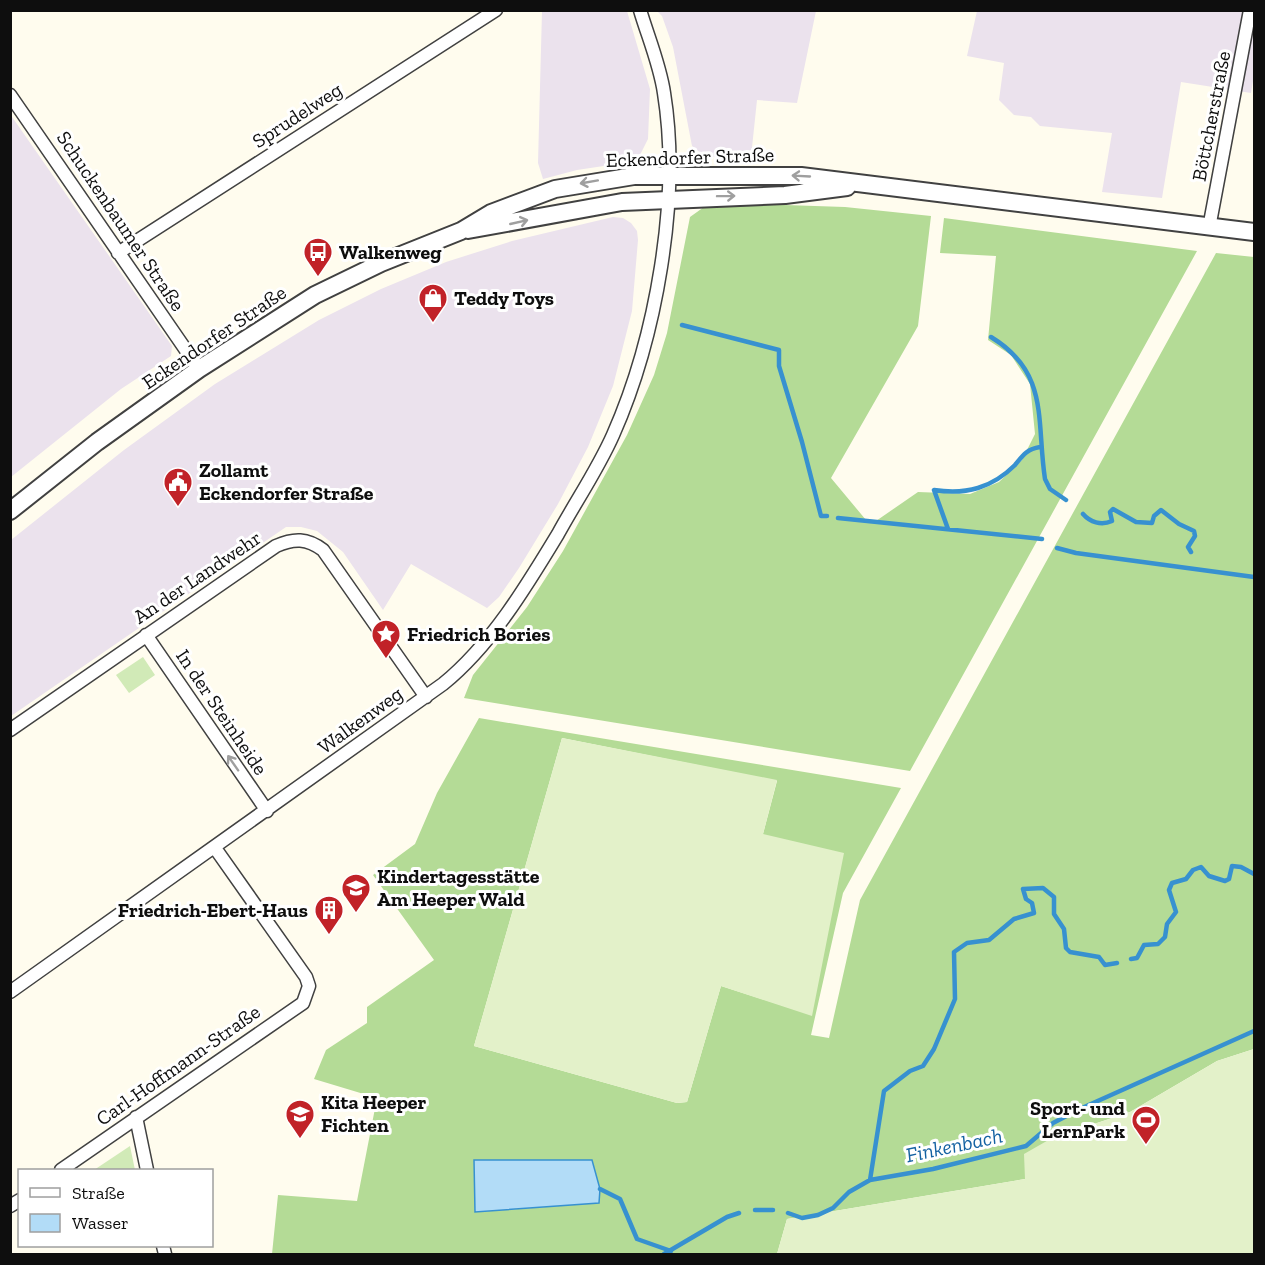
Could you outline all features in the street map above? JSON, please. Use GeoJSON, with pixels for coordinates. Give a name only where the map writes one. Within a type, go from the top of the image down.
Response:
{"type":"FeatureCollection","features":[{"type":"Feature","properties":{"kind":"street","name":"Sprudelweg"},"geometry":{"type":"LineString","coordinates":[[118,253],[496,10]]}},
{"type":"Feature","properties":{"kind":"street","name":"Walkenweg"},"geometry":{"type":"LineString","coordinates":[[10,992],[267,811],[458,672],[490,636],[541,562],[613,436],[647,336],[658,277],[668,198],[664,93],[640,10]]}},
{"type":"Feature","properties":{"kind":"street","name":"Böttcherstraße"},"geometry":{"type":"LineString","coordinates":[[1209,228],[1250,10]]}},
{"type":"Feature","properties":{"kind":"street","name":"Schuckenbaumer Straße"},"geometry":{"type":"LineString","coordinates":[[10,95],[200,369]]}},
{"type":"Feature","properties":{"kind":"street","name":"Eckendorfer Straße"},"geometry":{"type":"LineString","coordinates":[[10,511],[97,442],[200,369],[327,288],[381,263],[461,231],[491,213],[555,189],[618,178],[668,175],[801,176],[858,185],[918,189],[1254,232]]}},
{"type":"Feature","properties":{"kind":"street","name":"Eckendorfer Straße"},"geometry":{"type":"LineString","coordinates":[[461,231],[494,227],[588,207],[668,198],[785,195],[858,185]]}},
{"type":"Feature","properties":{"kind":"street","name":"An der Landwehr"},"geometry":{"type":"LineString","coordinates":[[10,730],[276,546],[301,540],[323,550],[426,696]]}},
{"type":"Feature","properties":{"kind":"street","name":"In der Steinheide"},"geometry":{"type":"LineString","coordinates":[[146,635],[267,811]]}},
{"type":"Feature","properties":{"kind":"street","name":"Carl-Hoffmann-Straße"},"geometry":{"type":"LineString","coordinates":[[62,1169],[303,1003],[309,986],[300,966],[215,848]]}},
{"type":"Feature","properties":{"kind":"street"},"geometry":{"type":"LineString","coordinates":[[136,1117],[147,1169]]}},
{"type":"Feature","properties":{"kind":"shaded area"},"geometry":{"type":"Polygon","coordinates":[[[542,11],[627,11],[650,89],[648,139],[637,161],[577,170],[543,179],[538,163],[542,11]]]}},
{"type":"Feature","properties":{"kind":"shaded area"},"geometry":{"type":"Polygon","coordinates":[[[657,11],[816,11],[797,103],[757,100],[751,157],[705,157],[692,146],[673,47],[662,16],[657,11]]]}},
{"type":"Feature","properties":{"kind":"shaded area"},"geometry":{"type":"Polygon","coordinates":[[[977,11],[1254,11],[1254,75],[1251,93],[1181,82],[1162,198],[1102,192],[1112,133],[1040,126],[1031,117],[1014,115],[999,100],[1004,63],[967,56],[977,11]]]}},
{"type":"Feature","properties":{"kind":"shaded area"},"geometry":{"type":"Polygon","coordinates":[[[10,114],[172,346],[171,356],[121,389],[11,477],[10,114]]]}},
{"type":"Feature","properties":{"kind":"shaded area"},"geometry":{"type":"Polygon","coordinates":[[[613,217],[623,218],[631,223],[637,231],[638,240],[632,311],[613,386],[588,447],[558,504],[519,568],[499,597],[487,608],[411,564],[383,610],[343,552],[317,531],[301,527],[286,527],[11,716],[11,540],[124,450],[215,384],[319,320],[381,289],[446,262],[512,241],[613,217]]]}},
{"type":"Feature","properties":{"kind":"green space"},"geometry":{"type":"Polygon","coordinates":[[[758,204],[845,207],[931,216],[918,326],[831,478],[866,520],[876,521],[918,492],[970,494],[999,482],[1022,460],[1035,434],[1030,384],[1011,355],[988,340],[996,256],[940,253],[944,218],[1197,251],[910,771],[464,698],[473,675],[527,607],[563,551],[627,435],[654,375],[667,333],[690,217],[704,207],[758,204]]]}},
{"type":"Feature","properties":{"kind":"green space"},"geometry":{"type":"Polygon","coordinates":[[[1216,253],[1254,257],[1254,1049],[1217,1061],[1130,1112],[1052,1138],[1025,1179],[787,1219],[777,1254],[272,1254],[278,1195],[357,1201],[377,1098],[314,1079],[326,1050],[367,1023],[367,1007],[434,960],[373,875],[415,844],[437,793],[479,718],[901,788],[843,893],[811,1035],[829,1038],[860,900],[1216,253]],[[562,738],[474,1046],[677,1103],[687,1102],[721,986],[812,1015],[763,834],[777,781],[562,738]],[[474,1160],[476,1212],[599,1203],[600,1189],[592,1160],[474,1160]]]}},
{"type":"Feature","properties":{"kind":"green space"},"geometry":{"type":"Polygon","coordinates":[[[143,657],[155,675],[129,693],[116,675],[143,657]]]}},
{"type":"Feature","properties":{"kind":"green space"},"geometry":{"type":"Polygon","coordinates":[[[562,738],[777,780],[763,834],[844,853],[812,1016],[721,986],[687,1102],[677,1103],[474,1046],[562,738]]]}},
{"type":"Feature","properties":{"kind":"green space","name":"Sport- und LernPark"},"geometry":{"type":"Polygon","coordinates":[[[1254,1049],[1254,1253],[777,1254],[787,1219],[1025,1179],[1024,1154],[1052,1138],[1130,1112],[1217,1061],[1254,1049]]]}},
{"type":"Feature","properties":{"kind":"green space"},"geometry":{"type":"Polygon","coordinates":[[[130,1146],[135,1169],[96,1169],[130,1146]]]}},
{"type":"Feature","properties":{"kind":"water"},"geometry":{"type":"Polygon","coordinates":[[[474,1160],[592,1160],[600,1189],[599,1203],[475,1212],[474,1160]]]}},
{"type":"Feature","properties":{"kind":"waterway"},"geometry":{"type":"LineString","coordinates":[[682,325],[779,350],[779,366],[821,516],[827,516]]}},
{"type":"Feature","properties":{"kind":"waterway"},"geometry":{"type":"LineString","coordinates":[[991,337],[1010,351],[1023,366],[1032,382],[1040,418],[1045,479],[1050,489],[1066,500]]}},
{"type":"Feature","properties":{"kind":"waterway"},"geometry":{"type":"LineString","coordinates":[[948,529],[934,490],[968,490],[988,484],[1006,473],[1028,451],[1040,447]]}},
{"type":"Feature","properties":{"kind":"waterway"},"geometry":{"type":"LineString","coordinates":[[1083,514],[1089,519],[1104,523],[1112,521],[1110,512],[1113,509],[1136,522],[1152,523],[1154,516],[1161,510],[1179,524],[1194,531],[1195,536],[1188,547],[1191,552]]}},
{"type":"Feature","properties":{"kind":"waterway"},"geometry":{"type":"LineString","coordinates":[[838,518],[1042,539]]}},
{"type":"Feature","properties":{"kind":"waterway"},"geometry":{"type":"LineString","coordinates":[[1057,548],[1076,553],[1254,577]]}},
{"type":"Feature","properties":{"kind":"waterway","name":"Finkenbach"},"geometry":{"type":"LineString","coordinates":[[1131,959],[1137,958],[1144,945],[1158,944],[1165,937],[1167,924],[1176,912],[1169,890],[1172,883],[1186,879],[1193,870],[1201,867],[1209,876],[1225,881],[1229,879],[1232,866],[1241,867],[1254,874]]}},
{"type":"Feature","properties":{"kind":"waterway","name":"Finkenbach"},"geometry":{"type":"LineString","coordinates":[[870,1180],[884,1091],[910,1071],[923,1066],[934,1049],[955,999],[954,952],[967,943],[989,940],[1014,919],[1034,913],[1032,903],[1026,899],[1023,889],[1043,888],[1054,897],[1054,914],[1064,929],[1066,948],[1070,952],[1099,957],[1105,965],[1117,963]]}},
{"type":"Feature","properties":{"kind":"waterway","name":"Finkenbach"},"geometry":{"type":"LineString","coordinates":[[788,1213],[802,1218],[818,1215],[833,1208],[849,1192],[870,1180],[933,1169],[1026,1146],[1053,1123],[1082,1108],[1254,1031]]}},
{"type":"Feature","properties":{"kind":"waterway"},"geometry":{"type":"LineString","coordinates":[[600,1189],[620,1199],[637,1239],[671,1251]]}},
{"type":"Feature","properties":{"kind":"waterway","name":"Finkenbach"},"geometry":{"type":"LineString","coordinates":[[755,1210],[773,1210]]}},
{"type":"Feature","properties":{"kind":"waterway","name":"Finkenbach"},"geometry":{"type":"LineString","coordinates":[[664,1254],[727,1217],[739,1213]]}},
{"type":"Feature","properties":{"kind":"place","name":"Walkenweg"},"geometry":{"type":"Point","coordinates":[318,278]}},
{"type":"Feature","properties":{"kind":"place","name":"Teddy Toys"},"geometry":{"type":"Point","coordinates":[433,324]}},
{"type":"Feature","properties":{"kind":"place","name":"Zollamt Eckendorfer Straße"},"geometry":{"type":"Point","coordinates":[178,508]}},
{"type":"Feature","properties":{"kind":"place","name":"Friedrich Bories"},"geometry":{"type":"Point","coordinates":[386,660]}},
{"type":"Feature","properties":{"kind":"place","name":"Kindertagesstätte Am Heeper Wald"},"geometry":{"type":"Point","coordinates":[356,914]}},
{"type":"Feature","properties":{"kind":"place","name":"Friedrich-Ebert-Haus"},"geometry":{"type":"Point","coordinates":[329,936]}},
{"type":"Feature","properties":{"kind":"place","name":"Kita Heeper Fichten"},"geometry":{"type":"Point","coordinates":[300,1140]}},
{"type":"Feature","properties":{"kind":"place","name":"Sport- und LernPark"},"geometry":{"type":"Point","coordinates":[1146,1146]}}]}
